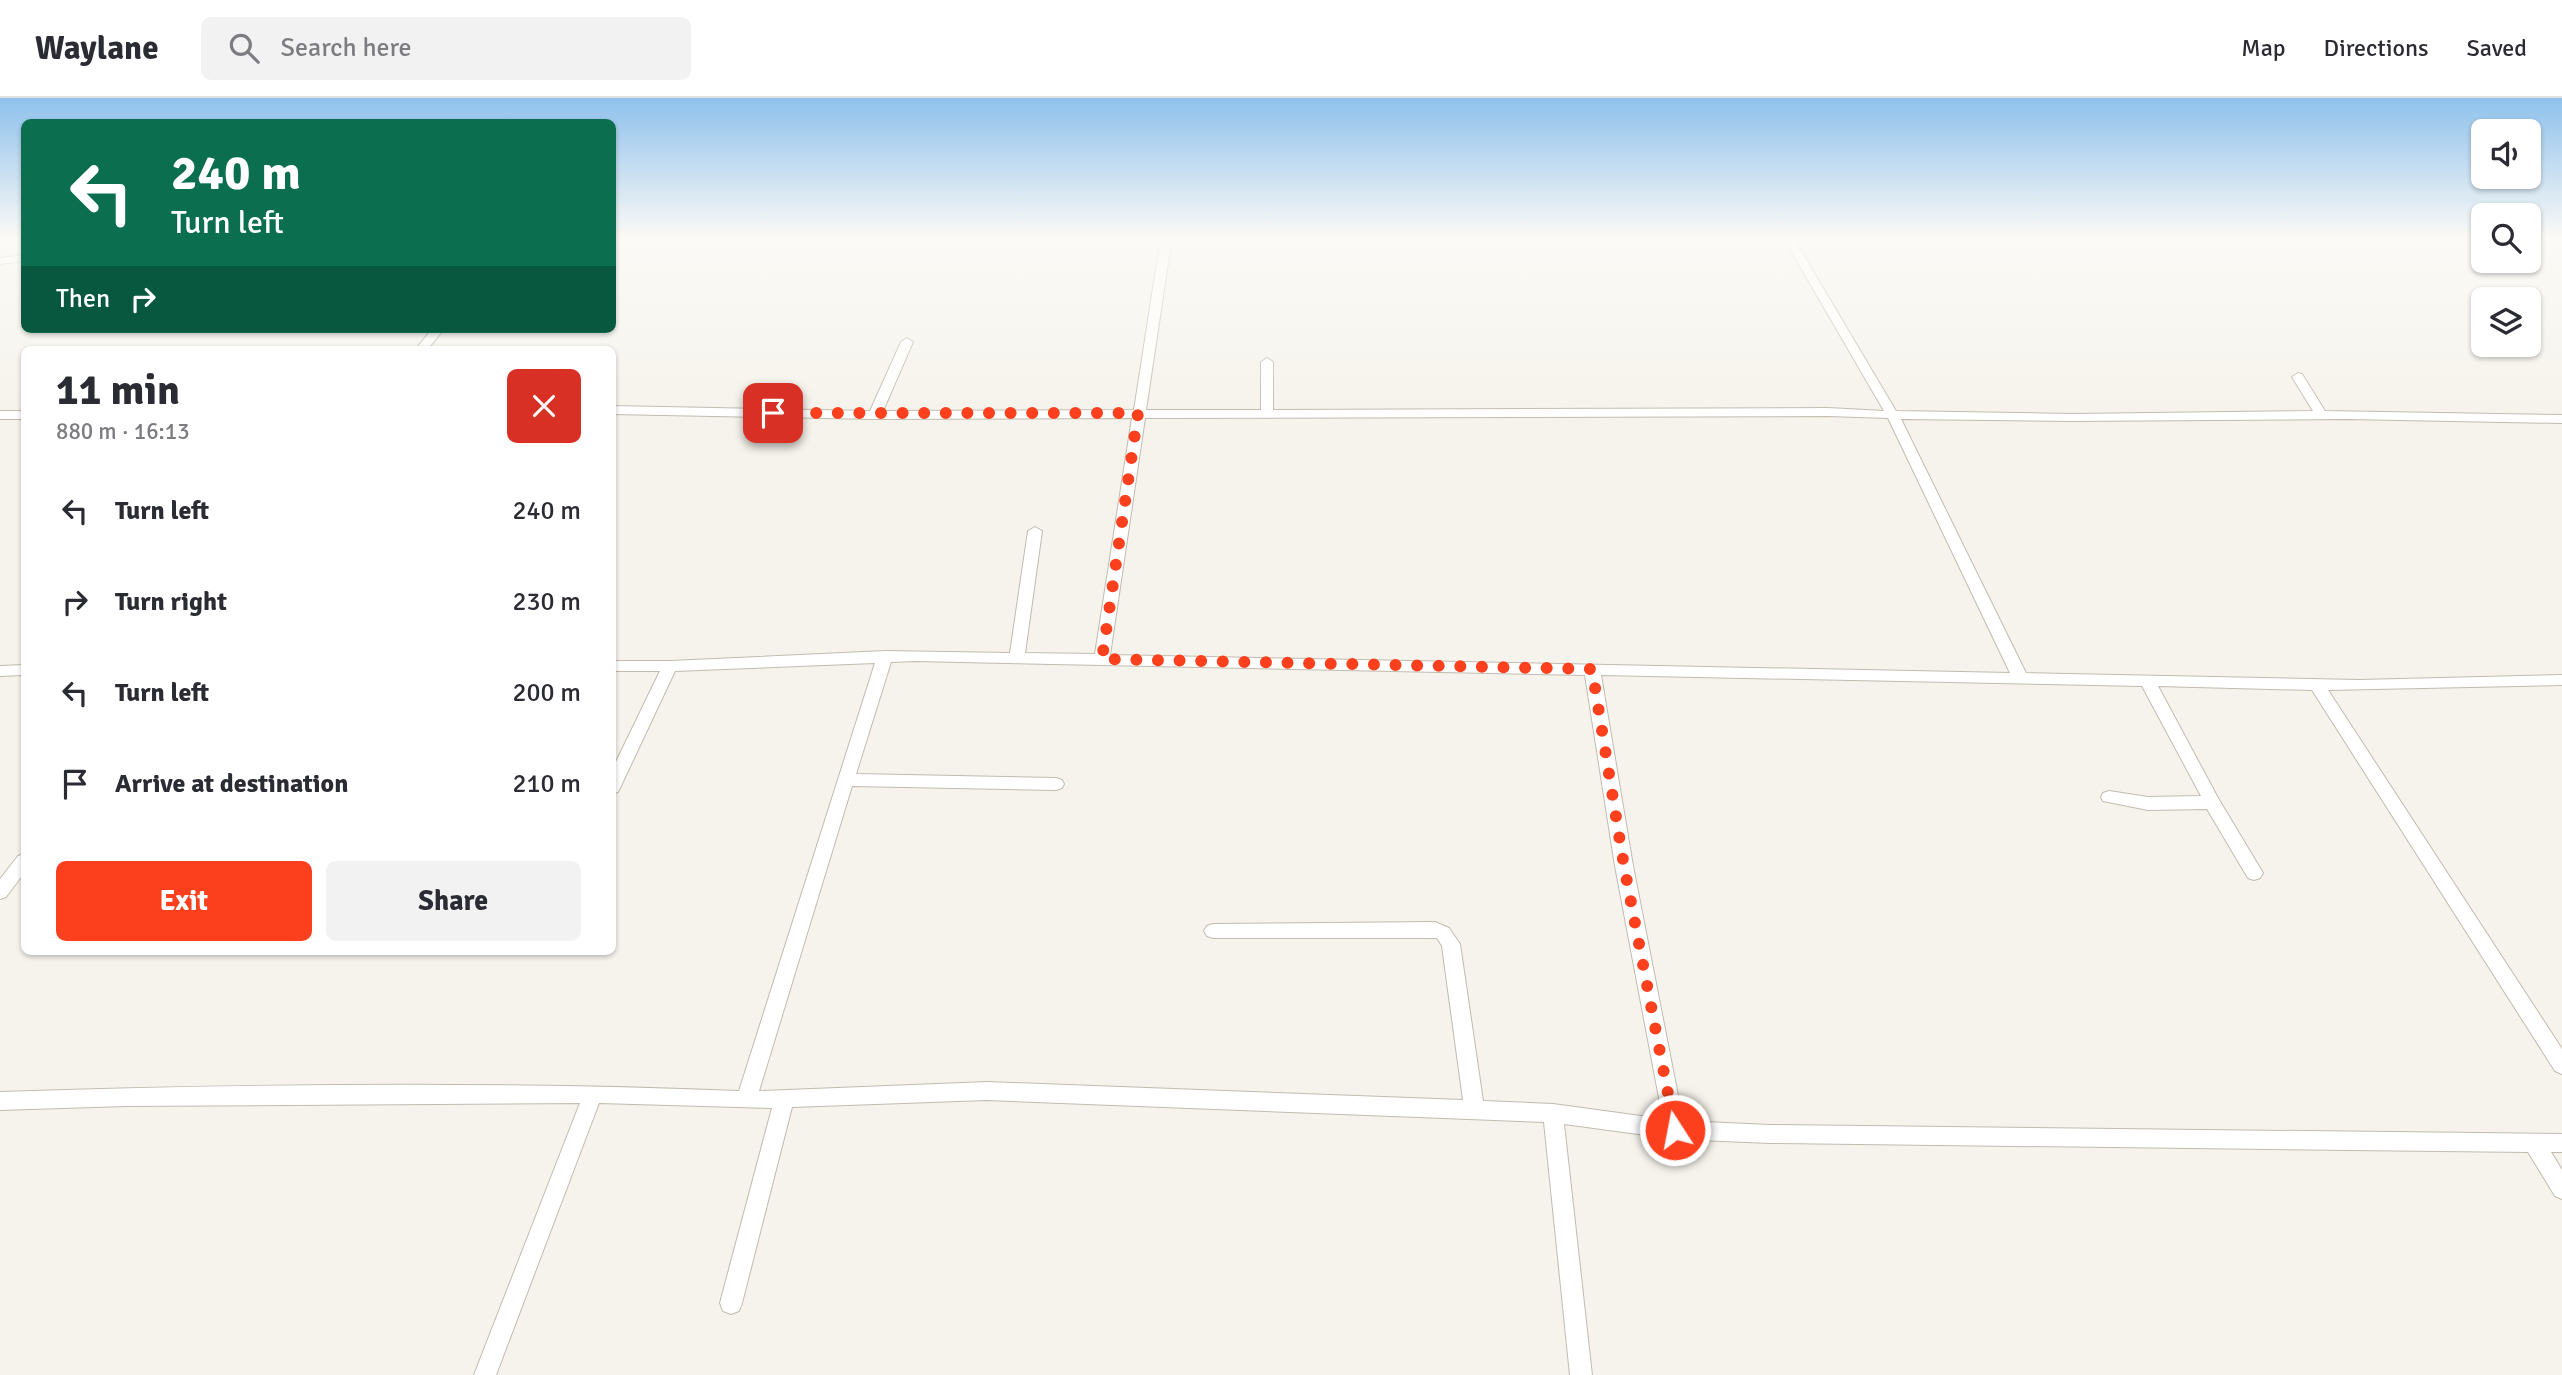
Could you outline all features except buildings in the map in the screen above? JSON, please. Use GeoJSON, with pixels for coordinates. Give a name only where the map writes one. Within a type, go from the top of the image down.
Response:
{"type":"FeatureCollection","features":[{"type":"Feature","properties":{"kind":"street"},"geometry":{"type":"LineString","coordinates":[[1102,659],[1157,296]]}},
{"type":"Feature","properties":{"kind":"street"},"geometry":{"type":"LineString","coordinates":[[1822,296],[1893,416],[2021,679]]}},
{"type":"Feature","properties":{"kind":"street"},"geometry":{"type":"LineString","coordinates":[[875,415],[907,342]]}},
{"type":"Feature","properties":{"kind":"street"},"geometry":{"type":"LineString","coordinates":[[1267,362],[1267,414]]}},
{"type":"Feature","properties":{"kind":"street"},"geometry":{"type":"LineString","coordinates":[[2298,377],[2320,415]]}},
{"type":"Feature","properties":{"kind":"street"},"geometry":{"type":"LineString","coordinates":[[616,410],[875,415],[1802,412],[1893,416],[2119,418],[2320,415],[2562,419]]}},
{"type":"Feature","properties":{"kind":"street"},"geometry":{"type":"LineString","coordinates":[[0,415],[21,415]]}},
{"type":"Feature","properties":{"kind":"street"},"geometry":{"type":"LineString","coordinates":[[1017,658],[1035,531]]}},
{"type":"Feature","properties":{"kind":"street"},"geometry":{"type":"LineString","coordinates":[[746,1100],[885,656]]}},
{"type":"Feature","properties":{"kind":"street"},"geometry":{"type":"LineString","coordinates":[[616,666],[885,656],[2316,684],[2562,680]]}},
{"type":"Feature","properties":{"kind":"street"},"geometry":{"type":"LineString","coordinates":[[616,780],[670,666]]}},
{"type":"Feature","properties":{"kind":"street"},"geometry":{"type":"LineString","coordinates":[[1592,669],[1624,866],[1675,1130]]}},
{"type":"Feature","properties":{"kind":"street"},"geometry":{"type":"LineString","coordinates":[[0,670],[21,670]]}},
{"type":"Feature","properties":{"kind":"street"},"geometry":{"type":"LineString","coordinates":[[2147,681],[2212,802],[2254,873]]}},
{"type":"Feature","properties":{"kind":"street"},"geometry":{"type":"LineString","coordinates":[[2316,684],[2562,1065]]}},
{"type":"Feature","properties":{"kind":"street"},"geometry":{"type":"LineString","coordinates":[[846,780],[1056,784]]}},
{"type":"Feature","properties":{"kind":"street"},"geometry":{"type":"LineString","coordinates":[[2109,797],[2150,805],[2212,802]]}},
{"type":"Feature","properties":{"kind":"street"},"geometry":{"type":"LineString","coordinates":[[0,892],[21,865]]}},
{"type":"Feature","properties":{"kind":"street"},"geometry":{"type":"LineString","coordinates":[[1213,931],[1435,929],[1443,933],[1451,944],[1474,1109]]}},
{"type":"Feature","properties":{"kind":"street"},"geometry":{"type":"LineString","coordinates":[[0,1101],[126,1097],[593,1094],[746,1100],[987,1091],[1553,1113],[1675,1130],[1770,1134],[2562,1143]]}},
{"type":"Feature","properties":{"kind":"street"},"geometry":{"type":"LineString","coordinates":[[485,1375],[593,1094]]}},
{"type":"Feature","properties":{"kind":"street"},"geometry":{"type":"LineString","coordinates":[[732,1303],[784,1099]]}},
{"type":"Feature","properties":{"kind":"street"},"geometry":{"type":"LineString","coordinates":[[1553,1113],[1580,1375]]}},
{"type":"Feature","properties":{"kind":"street"},"geometry":{"type":"LineString","coordinates":[[2534,1143],[2562,1189]]}},
{"type":"Feature","properties":{"kind":"route"},"geometry":{"type":"LineString","coordinates":[[773,413],[1138,413],[1102,659],[1592,669],[1624,866],[1675,1130]]}}]}
